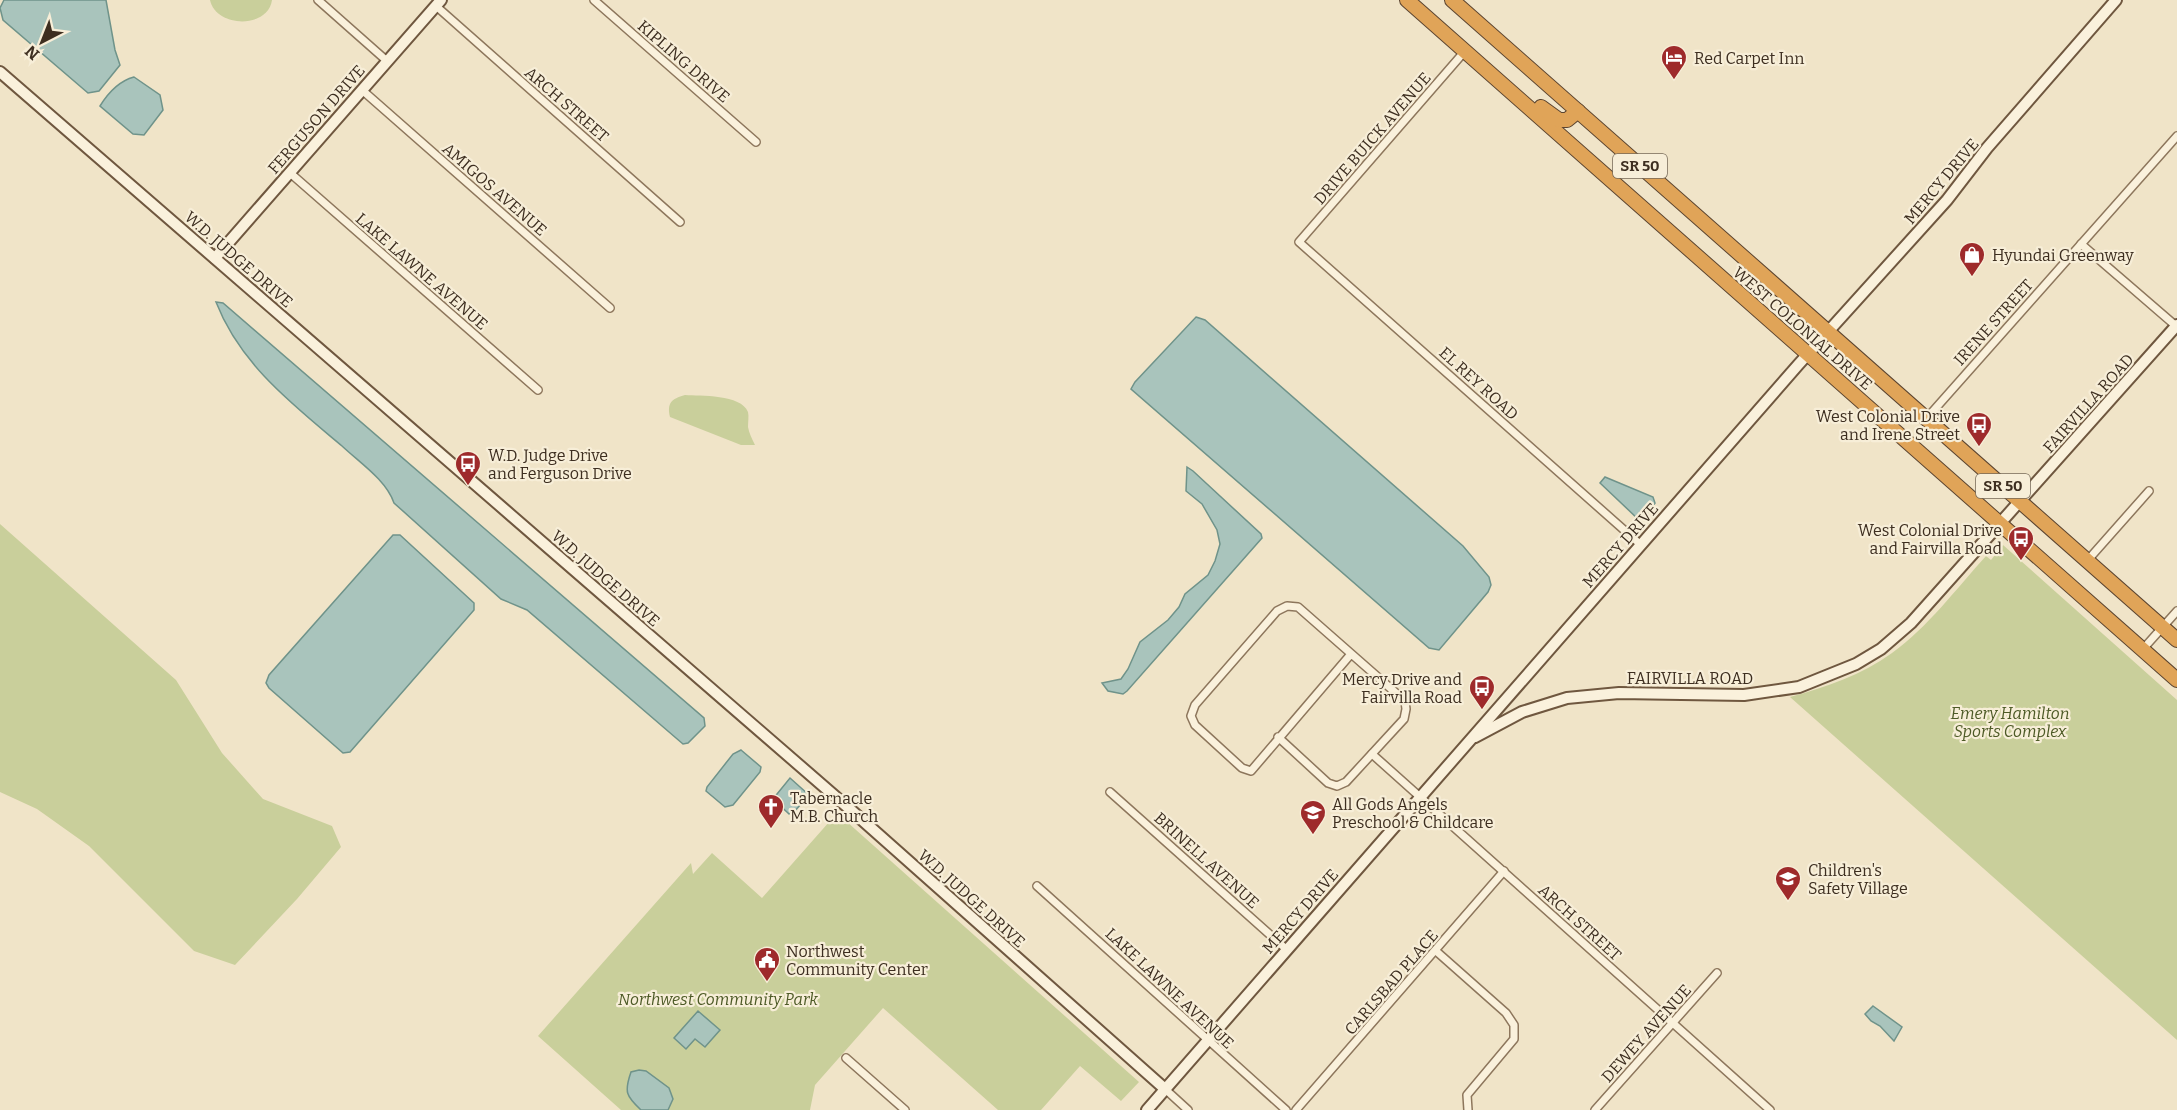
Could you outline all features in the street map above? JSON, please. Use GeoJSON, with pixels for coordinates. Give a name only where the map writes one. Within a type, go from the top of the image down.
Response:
{"type":"FeatureCollection","features":[{"type":"Feature","properties":{"kind":"highway","name":"WEST COLONIAL DRIVE"},"geometry":{"type":"LineString","coordinates":[[1407,0],[2177,680]]}},
{"type":"Feature","properties":{"kind":"highway","name":"WEST COLONIAL DRIVE"},"geometry":{"type":"LineString","coordinates":[[1452,0],[2177,640]]}},
{"type":"Feature","properties":{"kind":"highway"},"geometry":{"type":"LineString","coordinates":[[1484,68],[1498,70],[1542,109],[1559,120],[1567,120],[1578,111]]}},
{"type":"Feature","properties":{"kind":"street"},"geometry":{"type":"LineString","coordinates":[[318,0],[387,61]]}},
{"type":"Feature","properties":{"kind":"street","name":"KIPLING DRIVE"},"geometry":{"type":"LineString","coordinates":[[594,0],[756,142]]}},
{"type":"Feature","properties":{"kind":"street","name":"MERCY DRIVE"},"geometry":{"type":"LineString","coordinates":[[1147,1110],[1808,354],[1947,200],[1987,148],[2116,0]]}},
{"type":"Feature","properties":{"kind":"street","name":"FERGUSON DRIVE"},"geometry":{"type":"LineString","coordinates":[[215,258],[438,3]]}},
{"type":"Feature","properties":{"kind":"street","name":"ARCH STREET"},"geometry":{"type":"LineString","coordinates":[[438,3],[680,222]]}},
{"type":"Feature","properties":{"kind":"street","name":"DRIVE BUICK AVENUE"},"geometry":{"type":"LineString","coordinates":[[1299,242],[1465,51]]}},
{"type":"Feature","properties":{"kind":"street","name":"W.D. JUDGE DRIVE"},"geometry":{"type":"LineString","coordinates":[[0,72],[852,811],[1188,1110]]}},
{"type":"Feature","properties":{"kind":"street","name":"AMIGOS AVENUE"},"geometry":{"type":"LineString","coordinates":[[362,90],[610,308]]}},
{"type":"Feature","properties":{"kind":"street","name":"IRENE STREET"},"geometry":{"type":"LineString","coordinates":[[1926,419],[2177,136]]}},
{"type":"Feature","properties":{"kind":"street","name":"LAKE LAWNE AVENUE"},"geometry":{"type":"LineString","coordinates":[[289,172],[538,390]]}},
{"type":"Feature","properties":{"kind":"street","name":"EL REY ROAD"},"geometry":{"type":"LineString","coordinates":[[1299,242],[1641,545]]}},
{"type":"Feature","properties":{"kind":"street"},"geometry":{"type":"LineString","coordinates":[[2081,244],[2176,326]]}},
{"type":"Feature","properties":{"kind":"street","name":"FAIRVILLA ROAD"},"geometry":{"type":"LineString","coordinates":[[1470,740],[1522,712],[1567,698],[1619,693],[1754,693],[1799,687],[1856,664],[1881,649],[1911,624],[2176,326]]}},
{"type":"Feature","properties":{"kind":"street"},"geometry":{"type":"LineString","coordinates":[[2087,561],[2149,491]]}},
{"type":"Feature","properties":{"kind":"street"},"geometry":{"type":"LineString","coordinates":[[1278,737],[1328,783],[1337,786],[1346,782],[1404,719],[1405,701],[1298,607],[1287,606],[1277,611],[1196,705],[1191,716],[1195,725],[1242,768],[1251,771],[1278,737],[1351,654]]}},
{"type":"Feature","properties":{"kind":"street"},"geometry":{"type":"LineString","coordinates":[[2143,649],[2177,611]]}},
{"type":"Feature","properties":{"kind":"street"},"geometry":{"type":"LineString","coordinates":[[1503,702],[1516,712],[1522,712]]}},
{"type":"Feature","properties":{"kind":"street","name":"ARCH STREET"},"geometry":{"type":"LineString","coordinates":[[1372,754],[1770,1110]]}},
{"type":"Feature","properties":{"kind":"street","name":"BRINELL AVENUE"},"geometry":{"type":"LineString","coordinates":[[1110,792],[1286,949]]}},
{"type":"Feature","properties":{"kind":"street","name":"CARLSBAD PLACE"},"geometry":{"type":"LineString","coordinates":[[1296,1110],[1504,871]]}},
{"type":"Feature","properties":{"kind":"street","name":"LAKE LAWNE AVENUE"},"geometry":{"type":"LineString","coordinates":[[1037,886],[1286,1110]]}},
{"type":"Feature","properties":{"kind":"street"},"geometry":{"type":"LineString","coordinates":[[1436,951],[1506,1013],[1514,1025],[1514,1039],[1470,1089],[1467,1095],[1468,1110]]}},
{"type":"Feature","properties":{"kind":"street","name":"DEWEY AVENUE"},"geometry":{"type":"LineString","coordinates":[[1595,1110],[1717,973]]}},
{"type":"Feature","properties":{"kind":"street"},"geometry":{"type":"LineString","coordinates":[[846,1058],[905,1110]]}},
{"type":"Feature","properties":{"kind":"green space"},"geometry":{"type":"Polygon","coordinates":[[[210,0],[272,0],[268,9],[261,16],[242,21],[222,16],[214,9],[210,0]]]}},
{"type":"Feature","properties":{"kind":"green space"},"geometry":{"type":"Polygon","coordinates":[[[685,395],[720,397],[744,406],[748,412],[748,429],[755,445],[741,445],[670,417],[671,402],[685,395]]]}},
{"type":"Feature","properties":{"kind":"green space"},"geometry":{"type":"Polygon","coordinates":[[[0,524],[176,680],[222,753],[263,799],[332,826],[341,847],[297,899],[235,965],[194,951],[89,846],[37,809],[0,792],[0,524]]]}},
{"type":"Feature","properties":{"kind":"green space","name":"Emery Hamilton Sports Complex"},"geometry":{"type":"Polygon","coordinates":[[[2003,545],[2177,700],[2177,1040],[1790,697],[1843,680],[1892,653],[1930,620],[1986,556],[1991,560],[2003,545]]]}},
{"type":"Feature","properties":{"kind":"green space","name":"Northwest Community Park"},"geometry":{"type":"Polygon","coordinates":[[[837,813],[1139,1082],[1121,1101],[1080,1066],[1041,1110],[998,1110],[883,1008],[815,1085],[810,1110],[621,1110],[538,1036],[691,863],[693,874],[712,853],[762,898],[837,813]]]}},
{"type":"Feature","properties":{"kind":"water"},"geometry":{"type":"Polygon","coordinates":[[[4,0],[106,0],[120,65],[99,91],[88,93],[3,20],[0,8],[4,0]]]}},
{"type":"Feature","properties":{"kind":"water"},"geometry":{"type":"Polygon","coordinates":[[[134,77],[160,95],[163,110],[144,135],[133,134],[100,106],[114,88],[134,77]]]}},
{"type":"Feature","properties":{"kind":"water"},"geometry":{"type":"Polygon","coordinates":[[[216,302],[223,303],[704,718],[705,726],[688,743],[683,744],[527,610],[501,599],[394,503],[385,487],[372,472],[269,382],[239,345],[216,302]]]}},
{"type":"Feature","properties":{"kind":"water"},"geometry":{"type":"Polygon","coordinates":[[[1196,317],[1205,320],[1463,546],[1489,577],[1491,585],[1488,592],[1439,650],[1429,648],[1131,389],[1196,317]]]}},
{"type":"Feature","properties":{"kind":"water"},"geometry":{"type":"Polygon","coordinates":[[[1187,467],[1261,534],[1262,538],[1127,691],[1123,694],[1108,691],[1102,683],[1121,679],[1140,642],[1168,620],[1179,607],[1185,594],[1208,575],[1215,561],[1220,544],[1217,530],[1202,504],[1186,491],[1187,467]]]}},
{"type":"Feature","properties":{"kind":"water"},"geometry":{"type":"Polygon","coordinates":[[[1605,477],[1653,497],[1655,503],[1647,514],[1638,519],[1600,483],[1605,477]]]}},
{"type":"Feature","properties":{"kind":"water"},"geometry":{"type":"Polygon","coordinates":[[[393,535],[400,535],[474,603],[474,610],[350,752],[343,753],[266,683],[269,675],[393,535]]]}},
{"type":"Feature","properties":{"kind":"water"},"geometry":{"type":"Polygon","coordinates":[[[741,750],[761,767],[760,772],[733,805],[725,807],[706,791],[707,787],[733,754],[741,750]]]}},
{"type":"Feature","properties":{"kind":"water"},"geometry":{"type":"Polygon","coordinates":[[[790,778],[809,795],[793,813],[789,814],[773,799],[790,778]]]}},
{"type":"Feature","properties":{"kind":"water"},"geometry":{"type":"Polygon","coordinates":[[[1873,1006],[1902,1027],[1894,1041],[1865,1014],[1873,1006]]]}},
{"type":"Feature","properties":{"kind":"water"},"geometry":{"type":"Polygon","coordinates":[[[698,1011],[720,1030],[705,1047],[695,1039],[686,1049],[674,1038],[698,1011]]]}},
{"type":"Feature","properties":{"kind":"water"},"geometry":{"type":"Polygon","coordinates":[[[646,1071],[669,1088],[673,1099],[668,1110],[641,1110],[629,1097],[627,1089],[631,1072],[646,1071]]]}},
{"type":"Feature","properties":{"kind":"place","name":"Red Carpet Inn"},"geometry":{"type":"Point","coordinates":[1674,81]}},
{"type":"Feature","properties":{"kind":"place","name":"Hyundai Greenway"},"geometry":{"type":"Point","coordinates":[1972,278]}},
{"type":"Feature","properties":{"kind":"place","name":"West Colonial Drive and Irene Street"},"geometry":{"type":"Point","coordinates":[1979,448]}},
{"type":"Feature","properties":{"kind":"place","name":"W.D. Judge Drive and Ferguson Drive"},"geometry":{"type":"Point","coordinates":[468,487]}},
{"type":"Feature","properties":{"kind":"place","name":"West Colonial Drive and Fairvilla Road"},"geometry":{"type":"Point","coordinates":[2021,562]}},
{"type":"Feature","properties":{"kind":"place","name":"Mercy Drive and Fairvilla Road"},"geometry":{"type":"Point","coordinates":[1482,711]}},
{"type":"Feature","properties":{"kind":"place","name":"Tabernacle M.B. Church"},"geometry":{"type":"Point","coordinates":[771,830]}},
{"type":"Feature","properties":{"kind":"place","name":"All Gods Angels Preschool & Childcare"},"geometry":{"type":"Point","coordinates":[1313,836]}},
{"type":"Feature","properties":{"kind":"place","name":"Children's Safety Village"},"geometry":{"type":"Point","coordinates":[1788,902]}},
{"type":"Feature","properties":{"kind":"place","name":"Northwest Community Center"},"geometry":{"type":"Point","coordinates":[767,983]}}]}
